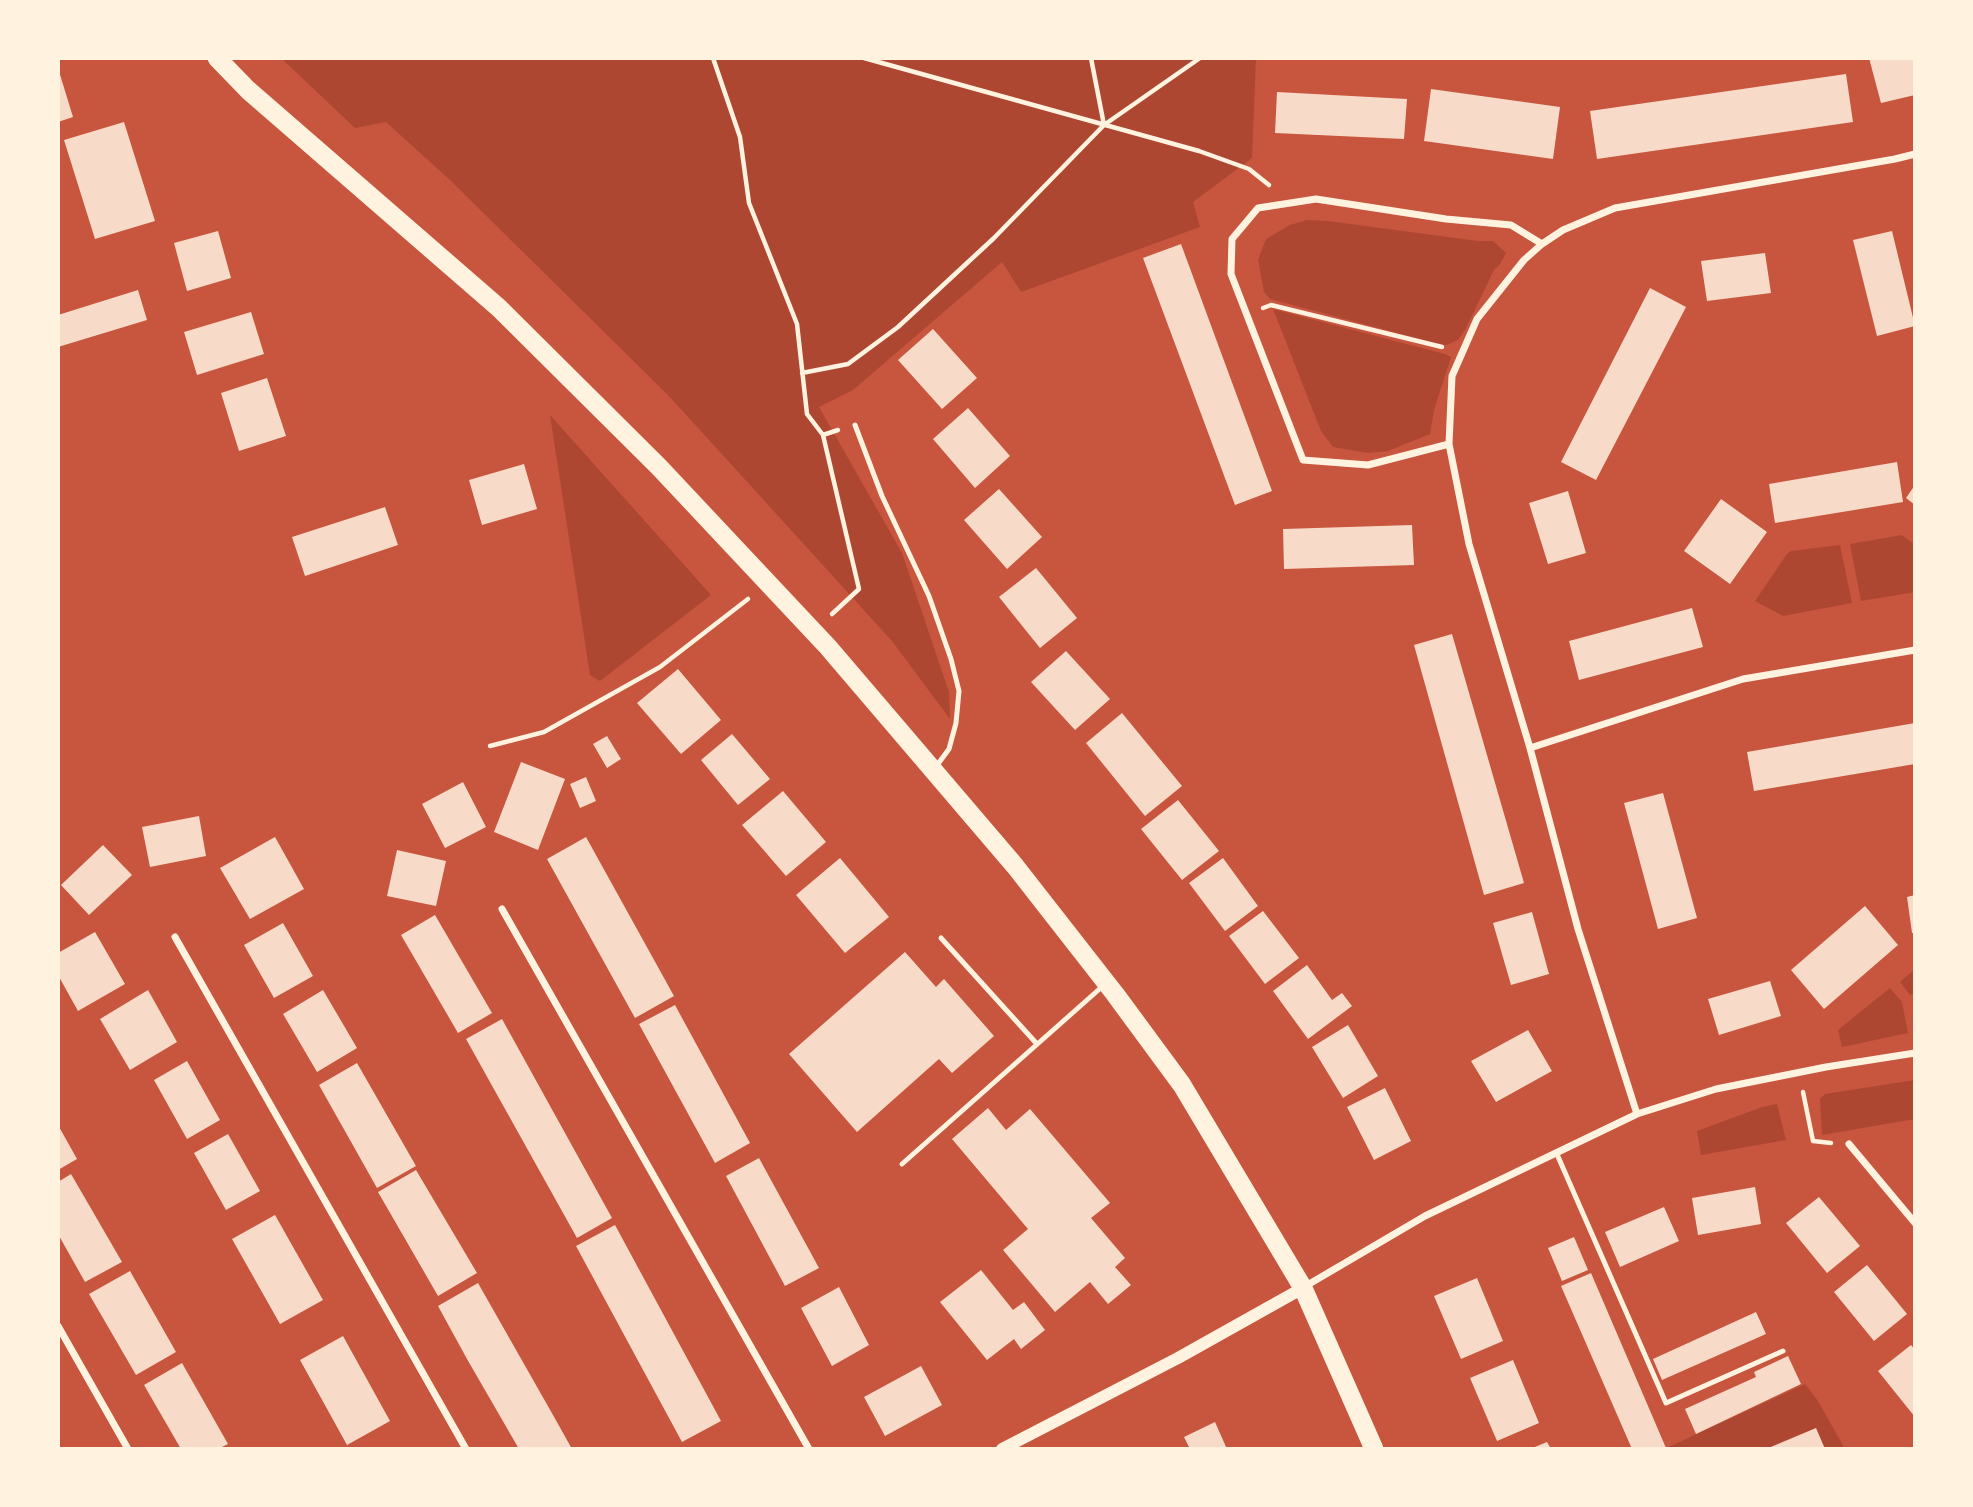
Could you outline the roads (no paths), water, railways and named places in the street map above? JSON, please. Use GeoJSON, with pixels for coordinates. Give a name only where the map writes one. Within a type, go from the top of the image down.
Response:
{"type":"FeatureCollection","features":[{"type":"Feature","properties":{"kind":"highway"},"geometry":{"type":"LineString","coordinates":[[217,58],[248,90],[499,308],[659,467],[814,632],[1015,866],[1182,1085],[1303,1288],[1374,1449]]}},
{"type":"Feature","properties":{"kind":"street"},"geometry":{"type":"LineString","coordinates":[[1637,1114],[1578,929],[1530,748],[1469,544],[1449,444],[1452,376],[1477,319],[1524,260],[1563,230],[1615,208],[1915,154]]}},
{"type":"Feature","properties":{"kind":"street"},"geometry":{"type":"LineString","coordinates":[[1449,444],[1368,465],[1303,460],[1231,274],[1232,239],[1258,208],[1316,199],[1446,219],[1511,225],[1542,244]]}},
{"type":"Feature","properties":{"kind":"street"},"geometry":{"type":"LineString","coordinates":[[1530,748],[1744,679],[1915,650]]}},
{"type":"Feature","properties":{"kind":"street"},"geometry":{"type":"LineString","coordinates":[[502,909],[809,1449]]}},
{"type":"Feature","properties":{"kind":"street"},"geometry":{"type":"LineString","coordinates":[[175,937],[466,1449]]}},
{"type":"Feature","properties":{"kind":"street"},"geometry":{"type":"LineString","coordinates":[[1002,1449],[1178,1358],[1425,1216],[1637,1114],[1716,1089],[1915,1053]]}},
{"type":"Feature","properties":{"kind":"street"},"geometry":{"type":"LineString","coordinates":[[1849,1144],[1915,1223]]}},
{"type":"Feature","properties":{"kind":"street"},"geometry":{"type":"LineString","coordinates":[[58,1326],[128,1449]]}},
{"type":"Feature","properties":{"kind":"lane"},"geometry":{"type":"LineString","coordinates":[[855,425],[882,496],[929,596],[959,691],[956,723],[949,749],[933,771]]}},
{"type":"Feature","properties":{"kind":"lane"},"geometry":{"type":"LineString","coordinates":[[941,938],[1037,1044]]}},
{"type":"Feature","properties":{"kind":"lane"},"geometry":{"type":"LineString","coordinates":[[902,1164],[1106,983]]}},
{"type":"Feature","properties":{"kind":"lane"},"geometry":{"type":"LineString","coordinates":[[1556,1152],[1666,1403],[1783,1351]]}}]}
